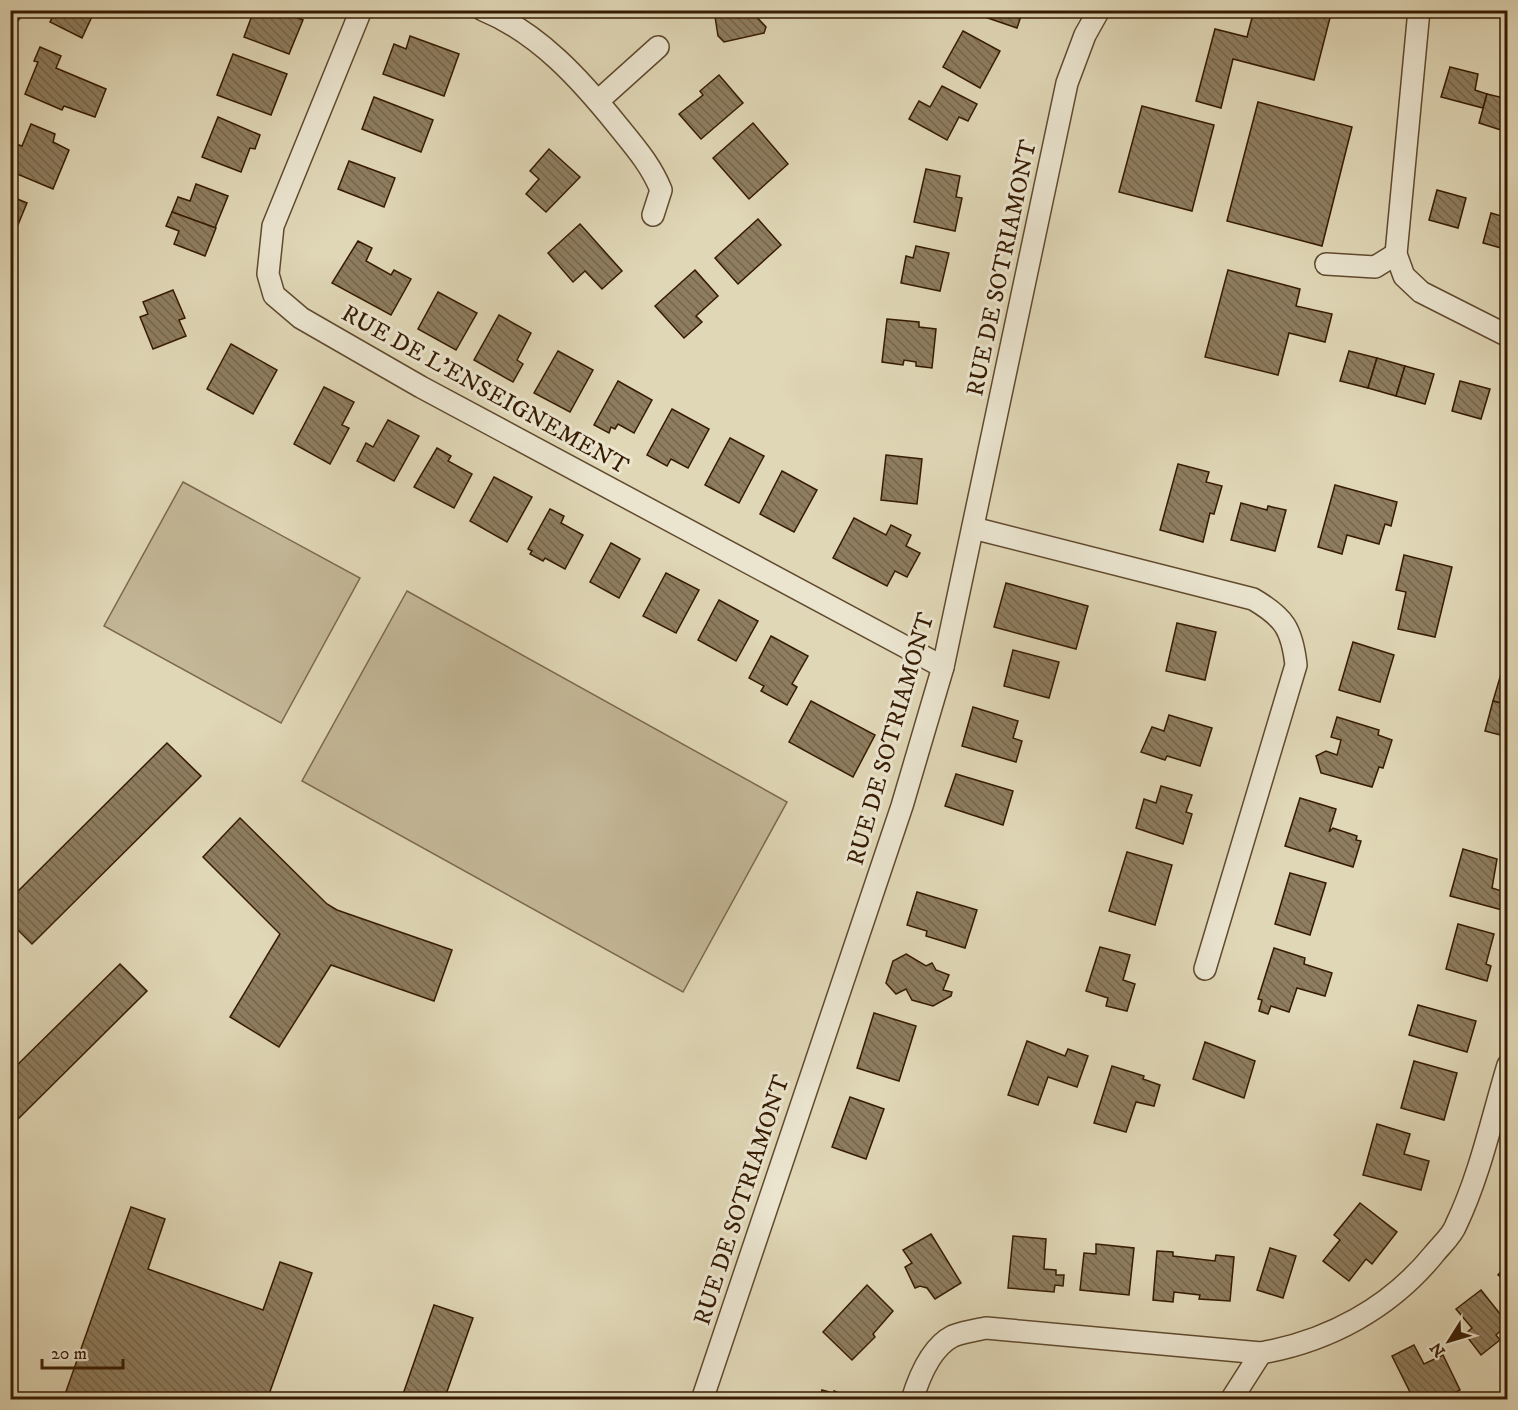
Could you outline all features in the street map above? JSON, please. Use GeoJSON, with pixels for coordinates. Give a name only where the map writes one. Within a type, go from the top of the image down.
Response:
{"type":"FeatureCollection","features":[{"type":"Feature","properties":{"kind":"street","name":"RUE DE L'ENSEIGNEMENT"},"geometry":{"type":"LineString","coordinates":[[361,10],[273,226],[268,274],[274,295],[301,318],[421,387],[944,668]]}},
{"type":"Feature","properties":{"kind":"street"},"geometry":{"type":"LineString","coordinates":[[483,10],[527,34],[567,67],[598,101],[652,168],[661,190],[653,215]]}},
{"type":"Feature","properties":{"kind":"street","name":"RUE DE SOTRIAMONT"},"geometry":{"type":"LineString","coordinates":[[702,1400],[902,806],[944,668],[1067,83],[1085,35],[1099,10]]}},
{"type":"Feature","properties":{"kind":"street"},"geometry":{"type":"LineString","coordinates":[[1421,12],[1396,254],[1404,276],[1421,292],[1508,336]]}},
{"type":"Feature","properties":{"kind":"street"},"geometry":{"type":"LineString","coordinates":[[598,101],[658,47]]}},
{"type":"Feature","properties":{"kind":"street"},"geometry":{"type":"LineString","coordinates":[[1326,264],[1375,267],[1396,254]]}},
{"type":"Feature","properties":{"kind":"street"},"geometry":{"type":"LineString","coordinates":[[973,528],[1253,599],[1272,610],[1293,636],[1296,665],[1205,969]]}},
{"type":"Feature","properties":{"kind":"street"},"geometry":{"type":"LineString","coordinates":[[912,1400],[917,1383],[936,1350],[953,1337],[986,1328],[1261,1353],[1297,1347],[1332,1334],[1389,1299],[1424,1266],[1456,1228],[1478,1168],[1508,1065]]}},
{"type":"Feature","properties":{"kind":"street"},"geometry":{"type":"LineString","coordinates":[[1231,1400],[1261,1353]]}},
{"type":"Feature","properties":{"kind":"shaded area"},"geometry":{"type":"Polygon","coordinates":[[[183,482],[360,578],[281,723],[104,626],[183,482]]]}},
{"type":"Feature","properties":{"kind":"shaded area"},"geometry":{"type":"Polygon","coordinates":[[[407,591],[787,802],[683,992],[302,781],[407,591]]]}},
{"type":"Feature","properties":{"kind":"building"},"geometry":{"type":"Polygon","coordinates":[[[56,10],[95,10],[82,38],[50,22],[56,10]]]}},
{"type":"Feature","properties":{"kind":"building"},"geometry":{"type":"Polygon","coordinates":[[[254,10],[279,10],[303,20],[289,54],[244,37],[254,10]]]}},
{"type":"Feature","properties":{"kind":"building"},"geometry":{"type":"Polygon","coordinates":[[[714,10],[755,10],[755,15],[766,27],[764,33],[724,42],[718,36],[714,10]]]}},
{"type":"Feature","properties":{"kind":"building"},"geometry":{"type":"Polygon","coordinates":[[[981,10],[1023,10],[1017,28],[979,15],[981,10]]]}},
{"type":"Feature","properties":{"kind":"building"},"geometry":{"type":"Polygon","coordinates":[[[1254,10],[1332,10],[1314,80],[1233,59],[1221,108],[1196,101],[1215,29],[1247,37],[1254,10]]]}},
{"type":"Feature","properties":{"kind":"building"},"geometry":{"type":"Polygon","coordinates":[[[963,31],[1000,51],[980,88],[943,67],[963,31]]]}},
{"type":"Feature","properties":{"kind":"building"},"geometry":{"type":"Polygon","coordinates":[[[410,36],[459,54],[444,96],[383,74],[394,44],[406,49],[410,36]]]}},
{"type":"Feature","properties":{"kind":"building"},"geometry":{"type":"Polygon","coordinates":[[[40,47],[61,56],[56,68],[106,89],[95,117],[64,106],[62,110],[25,94],[38,62],[34,61],[40,47]]]}},
{"type":"Feature","properties":{"kind":"building"},"geometry":{"type":"Polygon","coordinates":[[[233,54],[287,74],[271,115],[217,95],[233,54]]]}},
{"type":"Feature","properties":{"kind":"building"},"geometry":{"type":"Polygon","coordinates":[[[1450,67],[1478,74],[1475,90],[1487,94],[1483,108],[1441,97],[1450,67]]]}},
{"type":"Feature","properties":{"kind":"building"},"geometry":{"type":"Polygon","coordinates":[[[719,75],[743,103],[701,139],[679,114],[703,95],[700,91],[719,75]]]}},
{"type":"Feature","properties":{"kind":"building"},"geometry":{"type":"Polygon","coordinates":[[[942,86],[977,104],[968,121],[959,117],[947,140],[909,119],[919,101],[930,107],[942,86]]]}},
{"type":"Feature","properties":{"kind":"building"},"geometry":{"type":"Polygon","coordinates":[[[1487,94],[1508,99],[1507,132],[1479,123],[1487,94]]]}},
{"type":"Feature","properties":{"kind":"building"},"geometry":{"type":"Polygon","coordinates":[[[374,97],[433,120],[421,152],[362,129],[374,97]]]}},
{"type":"Feature","properties":{"kind":"building"},"geometry":{"type":"Polygon","coordinates":[[[1258,102],[1352,127],[1322,246],[1227,221],[1258,102]]]}},
{"type":"Feature","properties":{"kind":"building"},"geometry":{"type":"Polygon","coordinates":[[[1142,106],[1214,125],[1192,211],[1119,192],[1142,106]]]}},
{"type":"Feature","properties":{"kind":"building"},"geometry":{"type":"Polygon","coordinates":[[[218,117],[260,135],[255,149],[250,148],[241,172],[202,157],[218,117]]]}},
{"type":"Feature","properties":{"kind":"building"},"geometry":{"type":"Polygon","coordinates":[[[753,123],[788,164],[749,199],[713,158],[753,123]]]}},
{"type":"Feature","properties":{"kind":"building"},"geometry":{"type":"Polygon","coordinates":[[[31,124],[55,134],[53,142],[69,150],[53,189],[10,171],[10,142],[22,146],[31,124]]]}},
{"type":"Feature","properties":{"kind":"building"},"geometry":{"type":"Polygon","coordinates":[[[549,149],[580,177],[546,212],[526,194],[539,179],[530,171],[549,149]]]}},
{"type":"Feature","properties":{"kind":"building"},"geometry":{"type":"Polygon","coordinates":[[[349,161],[395,178],[384,207],[338,189],[349,161]]]}},
{"type":"Feature","properties":{"kind":"building"},"geometry":{"type":"Polygon","coordinates":[[[926,169],[960,176],[956,197],[962,198],[955,231],[914,222],[926,169]]]}},
{"type":"Feature","properties":{"kind":"building"},"geometry":{"type":"Polygon","coordinates":[[[196,184],[228,196],[215,228],[172,212],[178,197],[190,201],[196,184]]]}},
{"type":"Feature","properties":{"kind":"building"},"geometry":{"type":"Polygon","coordinates":[[[1437,190],[1466,198],[1458,228],[1429,220],[1437,190]]]}},
{"type":"Feature","properties":{"kind":"building"},"geometry":{"type":"Polygon","coordinates":[[[10,196],[27,203],[10,244],[10,196]]]}},
{"type":"Feature","properties":{"kind":"building"},"geometry":{"type":"Polygon","coordinates":[[[172,212],[216,228],[205,256],[174,244],[179,231],[166,226],[172,212]]]}},
{"type":"Feature","properties":{"kind":"building"},"geometry":{"type":"Polygon","coordinates":[[[1491,213],[1508,218],[1508,250],[1483,243],[1491,213]]]}},
{"type":"Feature","properties":{"kind":"building"},"geometry":{"type":"Polygon","coordinates":[[[758,219],[781,245],[738,284],[715,258],[758,219]]]}},
{"type":"Feature","properties":{"kind":"building"},"geometry":{"type":"Polygon","coordinates":[[[580,224],[622,271],[602,289],[585,271],[573,282],[548,253],[580,224]]]}},
{"type":"Feature","properties":{"kind":"building"},"geometry":{"type":"Polygon","coordinates":[[[358,241],[372,248],[366,261],[391,275],[394,270],[411,279],[391,315],[332,283],[358,241]]]}},
{"type":"Feature","properties":{"kind":"building"},"geometry":{"type":"Polygon","coordinates":[[[916,246],[949,253],[940,291],[901,283],[906,256],[913,258],[916,246]]]}},
{"type":"Feature","properties":{"kind":"building"},"geometry":{"type":"Polygon","coordinates":[[[695,270],[718,296],[696,316],[702,322],[684,338],[655,306],[695,270]]]}},
{"type":"Feature","properties":{"kind":"building"},"geometry":{"type":"Polygon","coordinates":[[[1228,270],[1300,289],[1296,306],[1332,314],[1325,342],[1289,333],[1278,375],[1205,357],[1228,270]]]}},
{"type":"Feature","properties":{"kind":"building"},"geometry":{"type":"Polygon","coordinates":[[[173,290],[185,318],[179,320],[186,336],[153,349],[140,317],[148,314],[143,302],[173,290]]]}},
{"type":"Feature","properties":{"kind":"building"},"geometry":{"type":"Polygon","coordinates":[[[438,292],[477,313],[456,350],[418,329],[438,292]]]}},
{"type":"Feature","properties":{"kind":"building"},"geometry":{"type":"Polygon","coordinates":[[[499,315],[531,333],[517,360],[523,364],[513,382],[474,360],[499,315]]]}},
{"type":"Feature","properties":{"kind":"building"},"geometry":{"type":"Polygon","coordinates":[[[887,319],[919,322],[919,327],[936,329],[932,368],[916,366],[916,362],[904,360],[903,365],[882,362],[887,319]]]}},
{"type":"Feature","properties":{"kind":"building"},"geometry":{"type":"Polygon","coordinates":[[[231,344],[277,370],[253,414],[207,389],[231,344]]]}},
{"type":"Feature","properties":{"kind":"building"},"geometry":{"type":"Polygon","coordinates":[[[558,351],[593,370],[570,412],[534,393],[558,351]]]}},
{"type":"Feature","properties":{"kind":"building"},"geometry":{"type":"Polygon","coordinates":[[[1349,351],[1377,358],[1368,388],[1340,381],[1349,351]]]}},
{"type":"Feature","properties":{"kind":"building"},"geometry":{"type":"Polygon","coordinates":[[[1377,358],[1405,366],[1396,396],[1368,388],[1377,358]]]}},
{"type":"Feature","properties":{"kind":"building"},"geometry":{"type":"Polygon","coordinates":[[[1405,366],[1434,374],[1425,404],[1396,396],[1405,366]]]}},
{"type":"Feature","properties":{"kind":"building"},"geometry":{"type":"Polygon","coordinates":[[[618,381],[652,400],[634,433],[618,424],[615,429],[611,427],[609,433],[594,425],[618,381]]]}},
{"type":"Feature","properties":{"kind":"building"},"geometry":{"type":"Polygon","coordinates":[[[1460,381],[1490,389],[1481,419],[1452,411],[1460,381]]]}},
{"type":"Feature","properties":{"kind":"building"},"geometry":{"type":"Polygon","coordinates":[[[324,387],[354,402],[342,425],[349,428],[330,464],[294,444],[324,387]]]}},
{"type":"Feature","properties":{"kind":"building"},"geometry":{"type":"Polygon","coordinates":[[[672,409],[709,429],[688,468],[671,459],[667,466],[647,455],[672,409]]]}},
{"type":"Feature","properties":{"kind":"building"},"geometry":{"type":"Polygon","coordinates":[[[388,420],[419,436],[394,481],[357,461],[366,443],[373,447],[388,420]]]}},
{"type":"Feature","properties":{"kind":"building"},"geometry":{"type":"Polygon","coordinates":[[[730,438],[764,456],[739,503],[705,485],[730,438]]]}},
{"type":"Feature","properties":{"kind":"building"},"geometry":{"type":"Polygon","coordinates":[[[437,448],[451,456],[448,461],[472,474],[454,508],[414,487],[437,448]]]}},
{"type":"Feature","properties":{"kind":"building"},"geometry":{"type":"Polygon","coordinates":[[[886,455],[922,459],[917,504],[881,500],[886,455]]]}},
{"type":"Feature","properties":{"kind":"building"},"geometry":{"type":"Polygon","coordinates":[[[1178,464],[1209,472],[1206,482],[1222,486],[1214,514],[1210,513],[1203,542],[1160,530],[1178,464]]]}},
{"type":"Feature","properties":{"kind":"building"},"geometry":{"type":"Polygon","coordinates":[[[782,471],[817,490],[794,532],[760,514],[782,471]]]}},
{"type":"Feature","properties":{"kind":"building"},"geometry":{"type":"Polygon","coordinates":[[[494,477],[532,497],[507,542],[470,521],[494,477]]]}},
{"type":"Feature","properties":{"kind":"building"},"geometry":{"type":"Polygon","coordinates":[[[1335,485],[1397,502],[1391,526],[1385,524],[1379,544],[1347,535],[1342,554],[1318,547],[1335,485]]]}},
{"type":"Feature","properties":{"kind":"building"},"geometry":{"type":"Polygon","coordinates":[[[1241,503],[1267,510],[1268,506],[1286,510],[1275,551],[1231,540],[1241,503]]]}},
{"type":"Feature","properties":{"kind":"building"},"geometry":{"type":"Polygon","coordinates":[[[550,509],[564,516],[561,523],[583,535],[565,569],[545,558],[543,561],[530,554],[532,551],[528,549],[550,509]]]}},
{"type":"Feature","properties":{"kind":"building"},"geometry":{"type":"Polygon","coordinates":[[[854,518],[886,535],[891,525],[911,535],[906,546],[920,553],[907,577],[895,571],[887,586],[833,558],[854,518]]]}},
{"type":"Feature","properties":{"kind":"building"},"geometry":{"type":"Polygon","coordinates":[[[611,543],[640,559],[619,598],[590,582],[611,543]]]}},
{"type":"Feature","properties":{"kind":"building"},"geometry":{"type":"Polygon","coordinates":[[[1404,555],[1452,567],[1435,637],[1398,629],[1406,592],[1396,590],[1404,555]]]}},
{"type":"Feature","properties":{"kind":"building"},"geometry":{"type":"Polygon","coordinates":[[[666,573],[699,590],[676,633],[643,616],[666,573]]]}},
{"type":"Feature","properties":{"kind":"building"},"geometry":{"type":"Polygon","coordinates":[[[1006,583],[1088,606],[1076,649],[994,627],[1006,583]]]}},
{"type":"Feature","properties":{"kind":"building"},"geometry":{"type":"Polygon","coordinates":[[[719,600],[758,621],[736,661],[698,640],[719,600]]]}},
{"type":"Feature","properties":{"kind":"building"},"geometry":{"type":"Polygon","coordinates":[[[1177,623],[1216,632],[1205,680],[1166,671],[1177,623]]]}},
{"type":"Feature","properties":{"kind":"building"},"geometry":{"type":"Polygon","coordinates":[[[771,636],[808,656],[792,684],[797,687],[787,705],[761,691],[764,686],[749,678],[771,636]]]}},
{"type":"Feature","properties":{"kind":"building"},"geometry":{"type":"Polygon","coordinates":[[[1353,642],[1394,655],[1380,702],[1339,690],[1353,642]]]}},
{"type":"Feature","properties":{"kind":"building"},"geometry":{"type":"Polygon","coordinates":[[[1508,649],[1508,676],[1501,674],[1508,649]]]}},
{"type":"Feature","properties":{"kind":"building"},"geometry":{"type":"Polygon","coordinates":[[[1013,650],[1059,662],[1049,698],[1004,686],[1013,650]]]}},
{"type":"Feature","properties":{"kind":"building"},"geometry":{"type":"Polygon","coordinates":[[[1501,674],[1508,676],[1508,705],[1493,701],[1501,674]]]}},
{"type":"Feature","properties":{"kind":"building"},"geometry":{"type":"Polygon","coordinates":[[[811,701],[875,735],[853,777],[789,742],[811,701]]]}},
{"type":"Feature","properties":{"kind":"building"},"geometry":{"type":"Polygon","coordinates":[[[1493,701],[1508,705],[1508,737],[1485,731],[1493,701]]]}},
{"type":"Feature","properties":{"kind":"building"},"geometry":{"type":"Polygon","coordinates":[[[973,707],[1018,721],[1013,738],[1022,741],[1016,762],[962,746],[973,707]]]}},
{"type":"Feature","properties":{"kind":"building"},"geometry":{"type":"Polygon","coordinates":[[[1169,715],[1212,728],[1200,766],[1167,756],[1165,760],[1141,752],[1152,727],[1164,731],[1169,715]]]}},
{"type":"Feature","properties":{"kind":"building"},"geometry":{"type":"Polygon","coordinates":[[[1337,717],[1379,730],[1378,735],[1392,740],[1383,768],[1379,767],[1372,787],[1321,773],[1316,756],[1326,751],[1337,755],[1341,740],[1331,737],[1337,717]]]}},
{"type":"Feature","properties":{"kind":"building"},"geometry":{"type":"Polygon","coordinates":[[[167,743],[201,776],[32,944],[10,922],[10,899],[167,743]]]}},
{"type":"Feature","properties":{"kind":"building"},"geometry":{"type":"Polygon","coordinates":[[[956,774],[1013,791],[1003,825],[945,806],[956,774]]]}},
{"type":"Feature","properties":{"kind":"building"},"geometry":{"type":"Polygon","coordinates":[[[1161,786],[1192,795],[1186,812],[1192,814],[1183,844],[1136,828],[1144,799],[1156,803],[1161,786]]]}},
{"type":"Feature","properties":{"kind":"building"},"geometry":{"type":"Polygon","coordinates":[[[1300,798],[1336,809],[1329,832],[1333,828],[1357,836],[1356,840],[1361,841],[1353,867],[1285,846],[1300,798]]]}},
{"type":"Feature","properties":{"kind":"building"},"geometry":{"type":"Polygon","coordinates":[[[240,818],[327,904],[337,910],[452,950],[434,1001],[331,965],[279,1047],[230,1017],[280,934],[203,857],[240,818]]]}},
{"type":"Feature","properties":{"kind":"building"},"geometry":{"type":"Polygon","coordinates":[[[1463,849],[1497,859],[1492,888],[1508,893],[1506,911],[1450,896],[1463,849]]]}},
{"type":"Feature","properties":{"kind":"building"},"geometry":{"type":"Polygon","coordinates":[[[1127,852],[1172,865],[1155,925],[1109,911],[1127,852]]]}},
{"type":"Feature","properties":{"kind":"building"},"geometry":{"type":"Polygon","coordinates":[[[1290,873],[1326,883],[1310,935],[1275,924],[1290,873]]]}},
{"type":"Feature","properties":{"kind":"building"},"geometry":{"type":"Polygon","coordinates":[[[917,892],[977,910],[965,948],[926,936],[927,931],[907,925],[917,892]]]}},
{"type":"Feature","properties":{"kind":"building"},"geometry":{"type":"Polygon","coordinates":[[[1458,924],[1494,934],[1486,964],[1491,966],[1487,981],[1446,969],[1458,924]]]}},
{"type":"Feature","properties":{"kind":"building"},"geometry":{"type":"Polygon","coordinates":[[[1100,947],[1130,955],[1123,980],[1135,984],[1127,1011],[1106,1006],[1108,998],[1086,991],[1100,947]]]}},
{"type":"Feature","properties":{"kind":"building"},"geometry":{"type":"Polygon","coordinates":[[[1274,948],[1305,958],[1304,964],[1332,973],[1325,996],[1297,988],[1289,1012],[1271,1006],[1268,1014],[1259,1011],[1262,1000],[1258,999],[1274,948]]]}},
{"type":"Feature","properties":{"kind":"building"},"geometry":{"type":"Polygon","coordinates":[[[906,954],[926,966],[932,963],[936,970],[949,975],[943,990],[952,992],[951,996],[933,1006],[912,1000],[906,989],[896,994],[886,983],[893,961],[906,954]]]}},
{"type":"Feature","properties":{"kind":"building"},"geometry":{"type":"Polygon","coordinates":[[[120,964],[147,991],[10,1127],[10,1072],[120,964]]]}},
{"type":"Feature","properties":{"kind":"building"},"geometry":{"type":"Polygon","coordinates":[[[1418,1005],[1476,1021],[1467,1052],[1409,1035],[1418,1005]]]}},
{"type":"Feature","properties":{"kind":"building"},"geometry":{"type":"Polygon","coordinates":[[[874,1013],[916,1026],[899,1081],[857,1068],[874,1013]]]}},
{"type":"Feature","properties":{"kind":"building"},"geometry":{"type":"Polygon","coordinates":[[[1027,1041],[1065,1056],[1068,1049],[1088,1056],[1077,1087],[1048,1077],[1038,1105],[1008,1095],[1027,1041]]]}},
{"type":"Feature","properties":{"kind":"building"},"geometry":{"type":"Polygon","coordinates":[[[1205,1042],[1255,1061],[1244,1098],[1193,1079],[1205,1042]]]}},
{"type":"Feature","properties":{"kind":"building"},"geometry":{"type":"Polygon","coordinates":[[[1414,1061],[1457,1073],[1444,1120],[1401,1108],[1414,1061]]]}},
{"type":"Feature","properties":{"kind":"building"},"geometry":{"type":"Polygon","coordinates":[[[1112,1066],[1144,1076],[1143,1079],[1160,1085],[1154,1106],[1136,1102],[1126,1132],[1094,1123],[1112,1066]]]}},
{"type":"Feature","properties":{"kind":"building"},"geometry":{"type":"Polygon","coordinates":[[[850,1097],[884,1109],[866,1159],[832,1147],[850,1097]]]}},
{"type":"Feature","properties":{"kind":"building"},"geometry":{"type":"Polygon","coordinates":[[[1377,1124],[1410,1134],[1404,1154],[1429,1161],[1421,1190],[1363,1175],[1377,1124]]]}},
{"type":"Feature","properties":{"kind":"building"},"geometry":{"type":"Polygon","coordinates":[[[1360,1203],[1397,1232],[1372,1264],[1366,1259],[1349,1281],[1323,1261],[1340,1240],[1334,1235],[1360,1203]]]}},
{"type":"Feature","properties":{"kind":"building"},"geometry":{"type":"Polygon","coordinates":[[[131,1207],[165,1219],[148,1269],[263,1310],[280,1262],[312,1273],[267,1400],[63,1400],[131,1207]]]}},
{"type":"Feature","properties":{"kind":"building"},"geometry":{"type":"Polygon","coordinates":[[[931,1234],[961,1283],[935,1299],[927,1288],[920,1286],[915,1288],[905,1267],[912,1263],[903,1250],[931,1234]]]}},
{"type":"Feature","properties":{"kind":"building"},"geometry":{"type":"Polygon","coordinates":[[[1013,1236],[1046,1239],[1044,1269],[1056,1270],[1056,1275],[1064,1275],[1063,1286],[1055,1285],[1054,1292],[1008,1288],[1013,1236]]]}},
{"type":"Feature","properties":{"kind":"building"},"geometry":{"type":"Polygon","coordinates":[[[1096,1244],[1134,1248],[1129,1295],[1080,1290],[1084,1253],[1096,1254],[1096,1244]]]}},
{"type":"Feature","properties":{"kind":"building"},"geometry":{"type":"Polygon","coordinates":[[[1270,1248],[1296,1256],[1283,1298],[1257,1290],[1270,1248]]]}},
{"type":"Feature","properties":{"kind":"building"},"geometry":{"type":"Polygon","coordinates":[[[1157,1251],[1173,1252],[1173,1256],[1215,1261],[1216,1255],[1234,1257],[1230,1301],[1199,1299],[1200,1295],[1174,1292],[1173,1302],[1153,1300],[1157,1251]]]}},
{"type":"Feature","properties":{"kind":"building"},"geometry":{"type":"Polygon","coordinates":[[[1508,1263],[1508,1283],[1498,1275],[1508,1263]]]}},
{"type":"Feature","properties":{"kind":"building"},"geometry":{"type":"Polygon","coordinates":[[[867,1285],[893,1311],[873,1334],[875,1337],[852,1360],[823,1332],[867,1285]]]}},
{"type":"Feature","properties":{"kind":"building"},"geometry":{"type":"Polygon","coordinates":[[[1481,1290],[1508,1324],[1496,1335],[1500,1340],[1481,1355],[1465,1334],[1472,1328],[1456,1309],[1481,1290]]]}},
{"type":"Feature","properties":{"kind":"building"},"geometry":{"type":"Polygon","coordinates":[[[434,1305],[473,1318],[444,1400],[401,1400],[434,1305]]]}},
{"type":"Feature","properties":{"kind":"building"},"geometry":{"type":"Polygon","coordinates":[[[1414,1345],[1424,1364],[1443,1355],[1460,1390],[1440,1400],[1414,1400],[1392,1356],[1414,1345]]]}},
{"type":"Feature","properties":{"kind":"building"},"geometry":{"type":"Polygon","coordinates":[[[822,1390],[833,1393],[834,1391],[859,1400],[819,1400],[822,1390]]]}}]}
